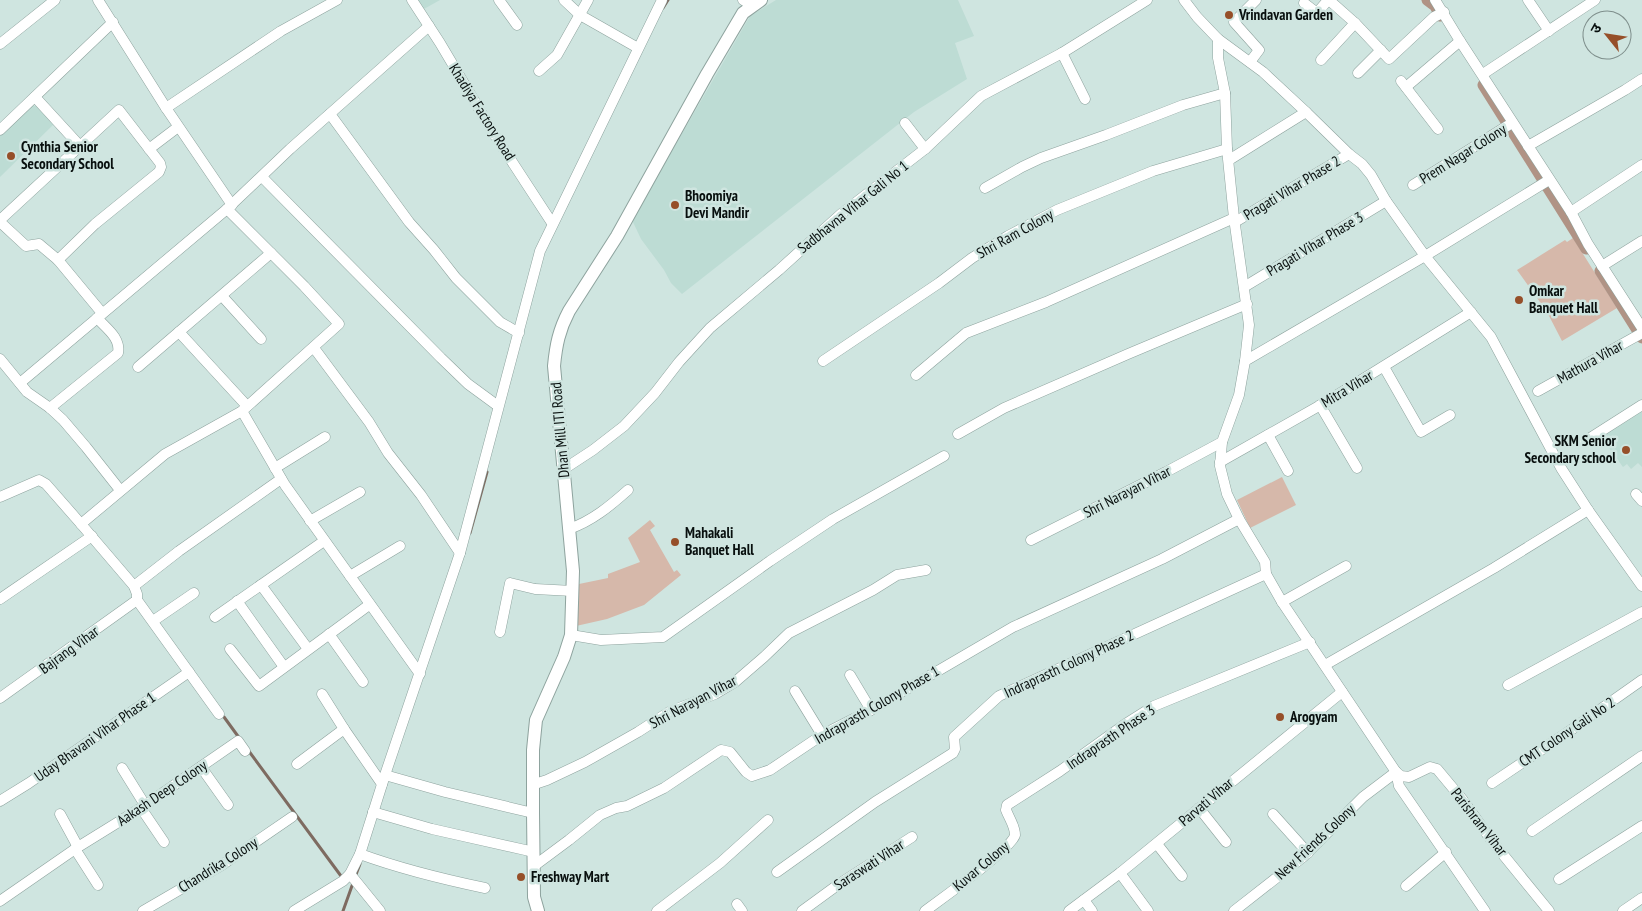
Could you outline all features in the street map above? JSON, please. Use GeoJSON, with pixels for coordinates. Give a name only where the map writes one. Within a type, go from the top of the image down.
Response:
{"type":"FeatureCollection","features":[{"type":"Feature","properties":{"kind":"street"},"geometry":{"type":"LineString","coordinates":[[0,44],[55,0]]}},
{"type":"Feature","properties":{"kind":"street"},"geometry":{"type":"LineString","coordinates":[[81,524],[165,454],[245,409],[314,348],[338,324],[230,207],[98,0]]}},
{"type":"Feature","properties":{"kind":"street"},"geometry":{"type":"LineString","coordinates":[[166,108],[281,31],[337,0]]}},
{"type":"Feature","properties":{"kind":"street","name":"Khadiya Factory Road"},"geometry":{"type":"LineString","coordinates":[[412,0],[494,134],[552,223]]}},
{"type":"Feature","properties":{"kind":"street"},"geometry":{"type":"LineString","coordinates":[[499,0],[516,25]]}},
{"type":"Feature","properties":{"kind":"street"},"geometry":{"type":"LineString","coordinates":[[564,0],[580,15],[638,48]]}},
{"type":"Feature","properties":{"kind":"street"},"geometry":{"type":"LineString","coordinates":[[539,71],[557,55],[588,0]]}},
{"type":"Feature","properties":{"kind":"street"},"geometry":{"type":"LineString","coordinates":[[353,878],[460,553],[537,260],[552,223],[662,0]]}},
{"type":"Feature","properties":{"kind":"street","name":"Sadbhavna Vihar Gali No 1"},"geometry":{"type":"LineString","coordinates":[[564,468],[593,450],[624,426],[655,394],[679,362],[710,328],[779,270],[841,214],[925,149],[981,96],[1062,53],[1147,0]]}},
{"type":"Feature","properties":{"kind":"street"},"geometry":{"type":"LineString","coordinates":[[1184,0],[1218,39],[1250,62],[1362,164],[1371,175],[1386,201],[1425,256],[1491,337],[1561,468],[1588,510],[1642,586]]}},
{"type":"Feature","properties":{"kind":"street"},"geometry":{"type":"LineString","coordinates":[[1250,62],[1258,50],[1234,22],[1256,0]]}},
{"type":"Feature","properties":{"kind":"street"},"geometry":{"type":"LineString","coordinates":[[1304,3],[1317,13],[1328,0],[1355,23],[1389,58],[1440,14]]}},
{"type":"Feature","properties":{"kind":"street"},"geometry":{"type":"LineString","coordinates":[[1436,0],[1440,14],[1457,43],[1483,74],[1509,125],[1528,146],[1546,182],[1570,212],[1642,328]]}},
{"type":"Feature","properties":{"kind":"street"},"geometry":{"type":"LineString","coordinates":[[1528,0],[1549,31]]}},
{"type":"Feature","properties":{"kind":"street"},"geometry":{"type":"LineString","coordinates":[[1483,74],[1595,0]]}},
{"type":"Feature","properties":{"kind":"street","name":"Dhan Mill ITI Road"},"geometry":{"type":"LineString","coordinates":[[538,911],[534,897],[532,785],[536,720],[564,657],[571,635],[573,591],[554,366],[556,343],[564,322],[617,236],[707,74],[743,13],[752,2]]}},
{"type":"Feature","properties":{"kind":"street"},"geometry":{"type":"LineString","coordinates":[[0,130],[113,22]]}},
{"type":"Feature","properties":{"kind":"street"},"geometry":{"type":"LineString","coordinates":[[1321,60],[1355,23]]}},
{"type":"Feature","properties":{"kind":"street"},"geometry":{"type":"LineString","coordinates":[[20,383],[230,207],[290,149],[429,26]]}},
{"type":"Feature","properties":{"kind":"street"},"geometry":{"type":"LineString","coordinates":[[1218,39],[1218,58],[1224,93],[1235,220],[1249,325],[1239,395],[1222,442],[1220,462],[1222,476],[1239,519],[1265,562],[1266,574],[1282,602],[1396,772],[1399,786],[1485,911]]}},
{"type":"Feature","properties":{"kind":"street"},"geometry":{"type":"LineString","coordinates":[[1438,128],[1404,84],[1457,43]]}},
{"type":"Feature","properties":{"kind":"street"},"geometry":{"type":"LineString","coordinates":[[1358,73],[1381,50]]}},
{"type":"Feature","properties":{"kind":"street"},"geometry":{"type":"LineString","coordinates":[[1062,53],[1085,99]]}},
{"type":"Feature","properties":{"kind":"street"},"geometry":{"type":"LineString","coordinates":[[1528,146],[1642,79]]}},
{"type":"Feature","properties":{"kind":"street"},"geometry":{"type":"LineString","coordinates":[[985,188],[1041,158],[1183,105],[1224,93]]}},
{"type":"Feature","properties":{"kind":"street"},"geometry":{"type":"LineString","coordinates":[[35,97],[80,146]]}},
{"type":"Feature","properties":{"kind":"street"},"geometry":{"type":"LineString","coordinates":[[50,408],[118,353],[119,347],[100,316],[58,260],[39,244],[26,246],[0,221],[119,110],[160,163],[159,172],[95,224],[58,260]]}},
{"type":"Feature","properties":{"kind":"street","name":"Shri Ram Colony"},"geometry":{"type":"LineString","coordinates":[[823,361],[939,283],[972,258],[1057,210],[1188,159],[1228,154],[1306,112]]}},
{"type":"Feature","properties":{"kind":"street"},"geometry":{"type":"LineString","coordinates":[[330,114],[409,222],[456,278],[500,322],[519,333]]}},
{"type":"Feature","properties":{"kind":"street"},"geometry":{"type":"LineString","coordinates":[[905,123],[925,149]]}},
{"type":"Feature","properties":{"kind":"street","name":"Prem Nagar Colony"},"geometry":{"type":"LineString","coordinates":[[1413,185],[1509,125]]}},
{"type":"Feature","properties":{"kind":"street"},"geometry":{"type":"LineString","coordinates":[[149,149],[178,127]]}},
{"type":"Feature","properties":{"kind":"street","name":"Pragati Vihar Phase 2"},"geometry":{"type":"LineString","coordinates":[[916,375],[966,333],[1046,302],[1235,220],[1349,154]]}},
{"type":"Feature","properties":{"kind":"street"},"geometry":{"type":"LineString","coordinates":[[1570,212],[1642,165]]}},
{"type":"Feature","properties":{"kind":"street"},"geometry":{"type":"LineString","coordinates":[[262,177],[440,358],[468,384],[498,406]]}},
{"type":"Feature","properties":{"kind":"street"},"geometry":{"type":"LineString","coordinates":[[1245,361],[1425,256],[1546,182]]}},
{"type":"Feature","properties":{"kind":"street","name":"Pragati Vihar Phase 3"},"geometry":{"type":"LineString","coordinates":[[1244,287],[1386,201]]}},
{"type":"Feature","properties":{"kind":"street"},"geometry":{"type":"LineString","coordinates":[[1602,266],[1642,240]]}},
{"type":"Feature","properties":{"kind":"street"},"geometry":{"type":"LineString","coordinates":[[138,367],[272,253]]}},
{"type":"Feature","properties":{"kind":"street"},"geometry":{"type":"LineString","coordinates":[[222,296],[261,340]]}},
{"type":"Feature","properties":{"kind":"street"},"geometry":{"type":"LineString","coordinates":[[958,434],[1004,408],[1247,304]]}},
{"type":"Feature","properties":{"kind":"street","name":"Mitra Vihar"},"geometry":{"type":"LineString","coordinates":[[1220,462],[1384,367],[1472,312]]}},
{"type":"Feature","properties":{"kind":"street"},"geometry":{"type":"LineString","coordinates":[[179,332],[245,409],[282,479],[369,605],[420,674]]}},
{"type":"Feature","properties":{"kind":"street","name":"Mathura Vihar"},"geometry":{"type":"LineString","coordinates":[[1538,391],[1638,335]]}},
{"type":"Feature","properties":{"kind":"street"},"geometry":{"type":"LineString","coordinates":[[314,348],[369,422],[388,453],[421,496],[460,553]]}},
{"type":"Feature","properties":{"kind":"street"},"geometry":{"type":"LineString","coordinates":[[0,359],[27,392],[50,408],[86,447],[120,490]]}},
{"type":"Feature","properties":{"kind":"street"},"geometry":{"type":"LineString","coordinates":[[1384,367],[1421,432],[1450,415]]}},
{"type":"Feature","properties":{"kind":"street"},"geometry":{"type":"LineString","coordinates":[[1320,405],[1357,468]]}},
{"type":"Feature","properties":{"kind":"street"},"geometry":{"type":"LineString","coordinates":[[1584,442],[1642,405]]}},
{"type":"Feature","properties":{"kind":"street"},"geometry":{"type":"LineString","coordinates":[[1268,435],[1288,471]]}},
{"type":"Feature","properties":{"kind":"street"},"geometry":{"type":"LineString","coordinates":[[275,468],[325,437]]}},
{"type":"Feature","properties":{"kind":"street","name":"Shri Narayan Vihar"},"geometry":{"type":"LineString","coordinates":[[1031,540],[1222,442]]}},
{"type":"Feature","properties":{"kind":"street"},"geometry":{"type":"LineString","coordinates":[[571,635],[601,640],[663,637],[834,518],[944,456]]}},
{"type":"Feature","properties":{"kind":"street"},"geometry":{"type":"LineString","coordinates":[[134,586],[179,551],[282,479]]}},
{"type":"Feature","properties":{"kind":"street"},"geometry":{"type":"LineString","coordinates":[[0,497],[39,480],[46,484],[134,586],[137,600],[220,714]]}},
{"type":"Feature","properties":{"kind":"street"},"geometry":{"type":"LineString","coordinates":[[569,529],[581,525],[598,514],[628,490]]}},
{"type":"Feature","properties":{"kind":"street"},"geometry":{"type":"LineString","coordinates":[[310,521],[360,492]]}},
{"type":"Feature","properties":{"kind":"street"},"geometry":{"type":"LineString","coordinates":[[1325,665],[1494,568],[1588,510]]}},
{"type":"Feature","properties":{"kind":"street","name":"Indraprasth Colony Phase 1"},"geometry":{"type":"LineString","coordinates":[[534,866],[600,815],[616,808],[627,806],[664,788],[720,750],[730,752],[746,772],[752,776],[770,770],[822,735],[871,710],[1012,627],[1162,559],[1239,519]]}},
{"type":"Feature","properties":{"kind":"street"},"geometry":{"type":"LineString","coordinates":[[0,599],[92,536]]}},
{"type":"Feature","properties":{"kind":"street"},"geometry":{"type":"LineString","coordinates":[[215,617],[324,541]]}},
{"type":"Feature","properties":{"kind":"street"},"geometry":{"type":"LineString","coordinates":[[350,576],[400,546]]}},
{"type":"Feature","properties":{"kind":"street"},"geometry":{"type":"LineString","coordinates":[[1282,602],[1346,566]]}},
{"type":"Feature","properties":{"kind":"street","name":"Shri Narayan Vihar"},"geometry":{"type":"LineString","coordinates":[[532,785],[585,762],[669,712],[715,694],[734,682],[789,633],[897,576],[926,570]]}},
{"type":"Feature","properties":{"kind":"street","name":"Indraprasth Colony Phase 2"},"geometry":{"type":"LineString","coordinates":[[777,872],[875,802],[953,753],[955,749],[954,737],[999,696],[1266,574]]}},
{"type":"Feature","properties":{"kind":"street"},"geometry":{"type":"LineString","coordinates":[[500,632],[510,583],[535,588],[573,591]]}},
{"type":"Feature","properties":{"kind":"street"},"geometry":{"type":"LineString","coordinates":[[261,585],[308,649]]}},
{"type":"Feature","properties":{"kind":"street"},"geometry":{"type":"LineString","coordinates":[[153,621],[194,593]]}},
{"type":"Feature","properties":{"kind":"street","name":"Bajrang Vihar"},"geometry":{"type":"LineString","coordinates":[[0,698],[137,600]]}},
{"type":"Feature","properties":{"kind":"street"},"geometry":{"type":"LineString","coordinates":[[237,601],[284,667]]}},
{"type":"Feature","properties":{"kind":"street"},"geometry":{"type":"LineString","coordinates":[[230,649],[259,686],[369,605]]}},
{"type":"Feature","properties":{"kind":"street"},"geometry":{"type":"LineString","coordinates":[[1508,685],[1642,612]]}},
{"type":"Feature","properties":{"kind":"street"},"geometry":{"type":"LineString","coordinates":[[329,634],[363,682]]}},
{"type":"Feature","properties":{"kind":"street","name":"Indraprasth Phase 3"},"geometry":{"type":"LineString","coordinates":[[1013,840],[1015,835],[1013,825],[1006,810],[1007,805],[1060,772],[1124,725],[1154,706],[1310,642]]}},
{"type":"Feature","properties":{"kind":"street","name":"Uday Bhavani Vihar Phase 1"},"geometry":{"type":"LineString","coordinates":[[0,801],[189,672]]}},
{"type":"Feature","properties":{"kind":"street"},"geometry":{"type":"LineString","coordinates":[[850,675],[871,710]]}},
{"type":"Feature","properties":{"kind":"street","name":"CMT Colony Gali No 2"},"geometry":{"type":"LineString","coordinates":[[1492,783],[1572,730],[1642,680]]}},
{"type":"Feature","properties":{"kind":"street"},"geometry":{"type":"LineString","coordinates":[[795,691],[822,735]]}},
{"type":"Feature","properties":{"kind":"street","name":"Parvati Vihar"},"geometry":{"type":"LineString","coordinates":[[1069,911],[1120,873],[1342,692]]}},
{"type":"Feature","properties":{"kind":"street"},"geometry":{"type":"LineString","coordinates":[[322,694],[344,729],[386,778],[533,813]]}},
{"type":"Feature","properties":{"kind":"street"},"geometry":{"type":"LineString","coordinates":[[297,764],[344,729]]}},
{"type":"Feature","properties":{"kind":"street","name":"Aakash Deep Colony"},"geometry":{"type":"LineString","coordinates":[[0,901],[238,741],[245,751]]}},
{"type":"Feature","properties":{"kind":"street"},"geometry":{"type":"LineString","coordinates":[[1532,831],[1642,756]]}},
{"type":"Feature","properties":{"kind":"street"},"geometry":{"type":"LineString","coordinates":[[200,766],[228,805]]}},
{"type":"Feature","properties":{"kind":"street"},"geometry":{"type":"LineString","coordinates":[[122,768],[164,842]]}},
{"type":"Feature","properties":{"kind":"street","name":"Parishram Vihar"},"geometry":{"type":"LineString","coordinates":[[1396,772],[1401,776],[1409,777],[1430,768],[1437,769],[1462,799],[1492,842],[1549,911]]}},
{"type":"Feature","properties":{"kind":"street","name":"New Friends Colony"},"geometry":{"type":"LineString","coordinates":[[1234,911],[1253,895],[1276,880],[1308,853],[1363,797],[1396,772]]}},
{"type":"Feature","properties":{"kind":"street"},"geometry":{"type":"LineString","coordinates":[[1199,808],[1226,842]]}},
{"type":"Feature","properties":{"kind":"street"},"geometry":{"type":"LineString","coordinates":[[375,813],[432,829],[534,852]]}},
{"type":"Feature","properties":{"kind":"street"},"geometry":{"type":"LineString","coordinates":[[60,814],[98,885]]}},
{"type":"Feature","properties":{"kind":"street"},"geometry":{"type":"LineString","coordinates":[[1272,814],[1308,853]]}},
{"type":"Feature","properties":{"kind":"street","name":"Chandrika Colony"},"geometry":{"type":"LineString","coordinates":[[143,911],[222,865],[292,817]]}},
{"type":"Feature","properties":{"kind":"street"},"geometry":{"type":"LineString","coordinates":[[658,911],[720,863],[768,820]]}},
{"type":"Feature","properties":{"kind":"street"},"geometry":{"type":"LineString","coordinates":[[1559,879],[1642,826]]}},
{"type":"Feature","properties":{"kind":"street","name":"Saraswati Vihar"},"geometry":{"type":"LineString","coordinates":[[802,911],[839,884],[912,837]]}},
{"type":"Feature","properties":{"kind":"street","name":"Kuvar Colony"},"geometry":{"type":"LineString","coordinates":[[925,911],[992,860],[1013,840]]}},
{"type":"Feature","properties":{"kind":"street"},"geometry":{"type":"LineString","coordinates":[[1156,844],[1182,876]]}},
{"type":"Feature","properties":{"kind":"street"},"geometry":{"type":"LineString","coordinates":[[1406,886],[1446,852]]}},
{"type":"Feature","properties":{"kind":"street"},"geometry":{"type":"LineString","coordinates":[[362,855],[420,874],[485,888]]}},
{"type":"Feature","properties":{"kind":"street"},"geometry":{"type":"LineString","coordinates":[[1120,873],[1148,911]]}},
{"type":"Feature","properties":{"kind":"street"},"geometry":{"type":"LineString","coordinates":[[294,911],[343,881],[353,878]]}},
{"type":"Feature","properties":{"kind":"street"},"geometry":{"type":"LineString","coordinates":[[353,878],[380,911]]}},
{"type":"Feature","properties":{"kind":"street"},"geometry":{"type":"LineString","coordinates":[[1622,911],[1642,898]]}},
{"type":"Feature","properties":{"kind":"street"},"geometry":{"type":"LineString","coordinates":[[1084,900],[1092,911]]}},
{"type":"Feature","properties":{"kind":"shaded area"},"geometry":{"type":"Polygon","coordinates":[[[418,0],[440,0],[424,9],[418,0]]]}},
{"type":"Feature","properties":{"kind":"shaded area"},"geometry":{"type":"Polygon","coordinates":[[[776,0],[958,0],[974,36],[955,43],[967,79],[914,112],[682,294],[671,283],[664,270],[641,239],[632,220],[750,16],[776,0]]]}},
{"type":"Feature","properties":{"kind":"shaded area","name":"Cynthia Senior Secondary School"},"geometry":{"type":"Polygon","coordinates":[[[31,106],[38,106],[55,123],[0,177],[0,135],[31,106]]]}},
{"type":"Feature","properties":{"kind":"shaded area"},"geometry":{"type":"Polygon","coordinates":[[[1573,238],[1617,308],[1562,341],[1547,312],[1517,270],[1565,240],[1567,242],[1573,238]]]}},
{"type":"Feature","properties":{"kind":"shaded area","name":"SKM Senior Secondary school"},"geometry":{"type":"Polygon","coordinates":[[[1642,411],[1642,467],[1638,463],[1631,469],[1627,464],[1623,467],[1601,437],[1642,411]]]}},
{"type":"Feature","properties":{"kind":"shaded area"},"geometry":{"type":"Polygon","coordinates":[[[1282,477],[1296,505],[1250,528],[1237,500],[1282,477]]]}},
{"type":"Feature","properties":{"kind":"shaded area"},"geometry":{"type":"Polygon","coordinates":[[[650,520],[655,526],[650,530],[674,572],[677,570],[681,575],[644,605],[607,619],[576,626],[579,584],[608,578],[608,574],[640,562],[628,538],[650,520]]]}},
{"type":"Feature","properties":{"kind":"waterway"},"geometry":{"type":"LineString","coordinates":[[663,8],[668,0]]}},
{"type":"Feature","properties":{"kind":"waterway"},"geometry":{"type":"LineString","coordinates":[[1427,0],[1435,6],[1440,16]]}},
{"type":"Feature","properties":{"kind":"waterway"},"geometry":{"type":"LineString","coordinates":[[1483,85],[1586,249]]}},
{"type":"Feature","properties":{"kind":"waterway"},"geometry":{"type":"LineString","coordinates":[[1600,271],[1642,338]]}},
{"type":"Feature","properties":{"kind":"waterway"},"geometry":{"type":"LineString","coordinates":[[470,533],[487,472]]}},
{"type":"Feature","properties":{"kind":"waterway"},"geometry":{"type":"LineString","coordinates":[[224,717],[240,739]]}},
{"type":"Feature","properties":{"kind":"waterway"},"geometry":{"type":"LineString","coordinates":[[248,750],[341,876]]}},
{"type":"Feature","properties":{"kind":"waterway"},"geometry":{"type":"LineString","coordinates":[[355,877],[360,864]]}},
{"type":"Feature","properties":{"kind":"waterway"},"geometry":{"type":"LineString","coordinates":[[343,911],[353,883]]}},
{"type":"Feature","properties":{"kind":"place","name":"Vrindavan Garden"},"geometry":{"type":"Point","coordinates":[1229,15]}},
{"type":"Feature","properties":{"kind":"place","name":"Cynthia Senior Secondary School"},"geometry":{"type":"Point","coordinates":[11,156]}},
{"type":"Feature","properties":{"kind":"place","name":"Bhoomiya Devi Mandir"},"geometry":{"type":"Point","coordinates":[675,205]}},
{"type":"Feature","properties":{"kind":"place","name":"Omkar Banquet Hall"},"geometry":{"type":"Point","coordinates":[1519,300]}},
{"type":"Feature","properties":{"kind":"place","name":"SKM Senior Secondary school"},"geometry":{"type":"Point","coordinates":[1626,450]}},
{"type":"Feature","properties":{"kind":"place","name":"Mahakali Banquet Hall"},"geometry":{"type":"Point","coordinates":[675,542]}},
{"type":"Feature","properties":{"kind":"place","name":"Arogyam"},"geometry":{"type":"Point","coordinates":[1280,717]}},
{"type":"Feature","properties":{"kind":"place","name":"Freshway Mart"},"geometry":{"type":"Point","coordinates":[521,877]}}]}
